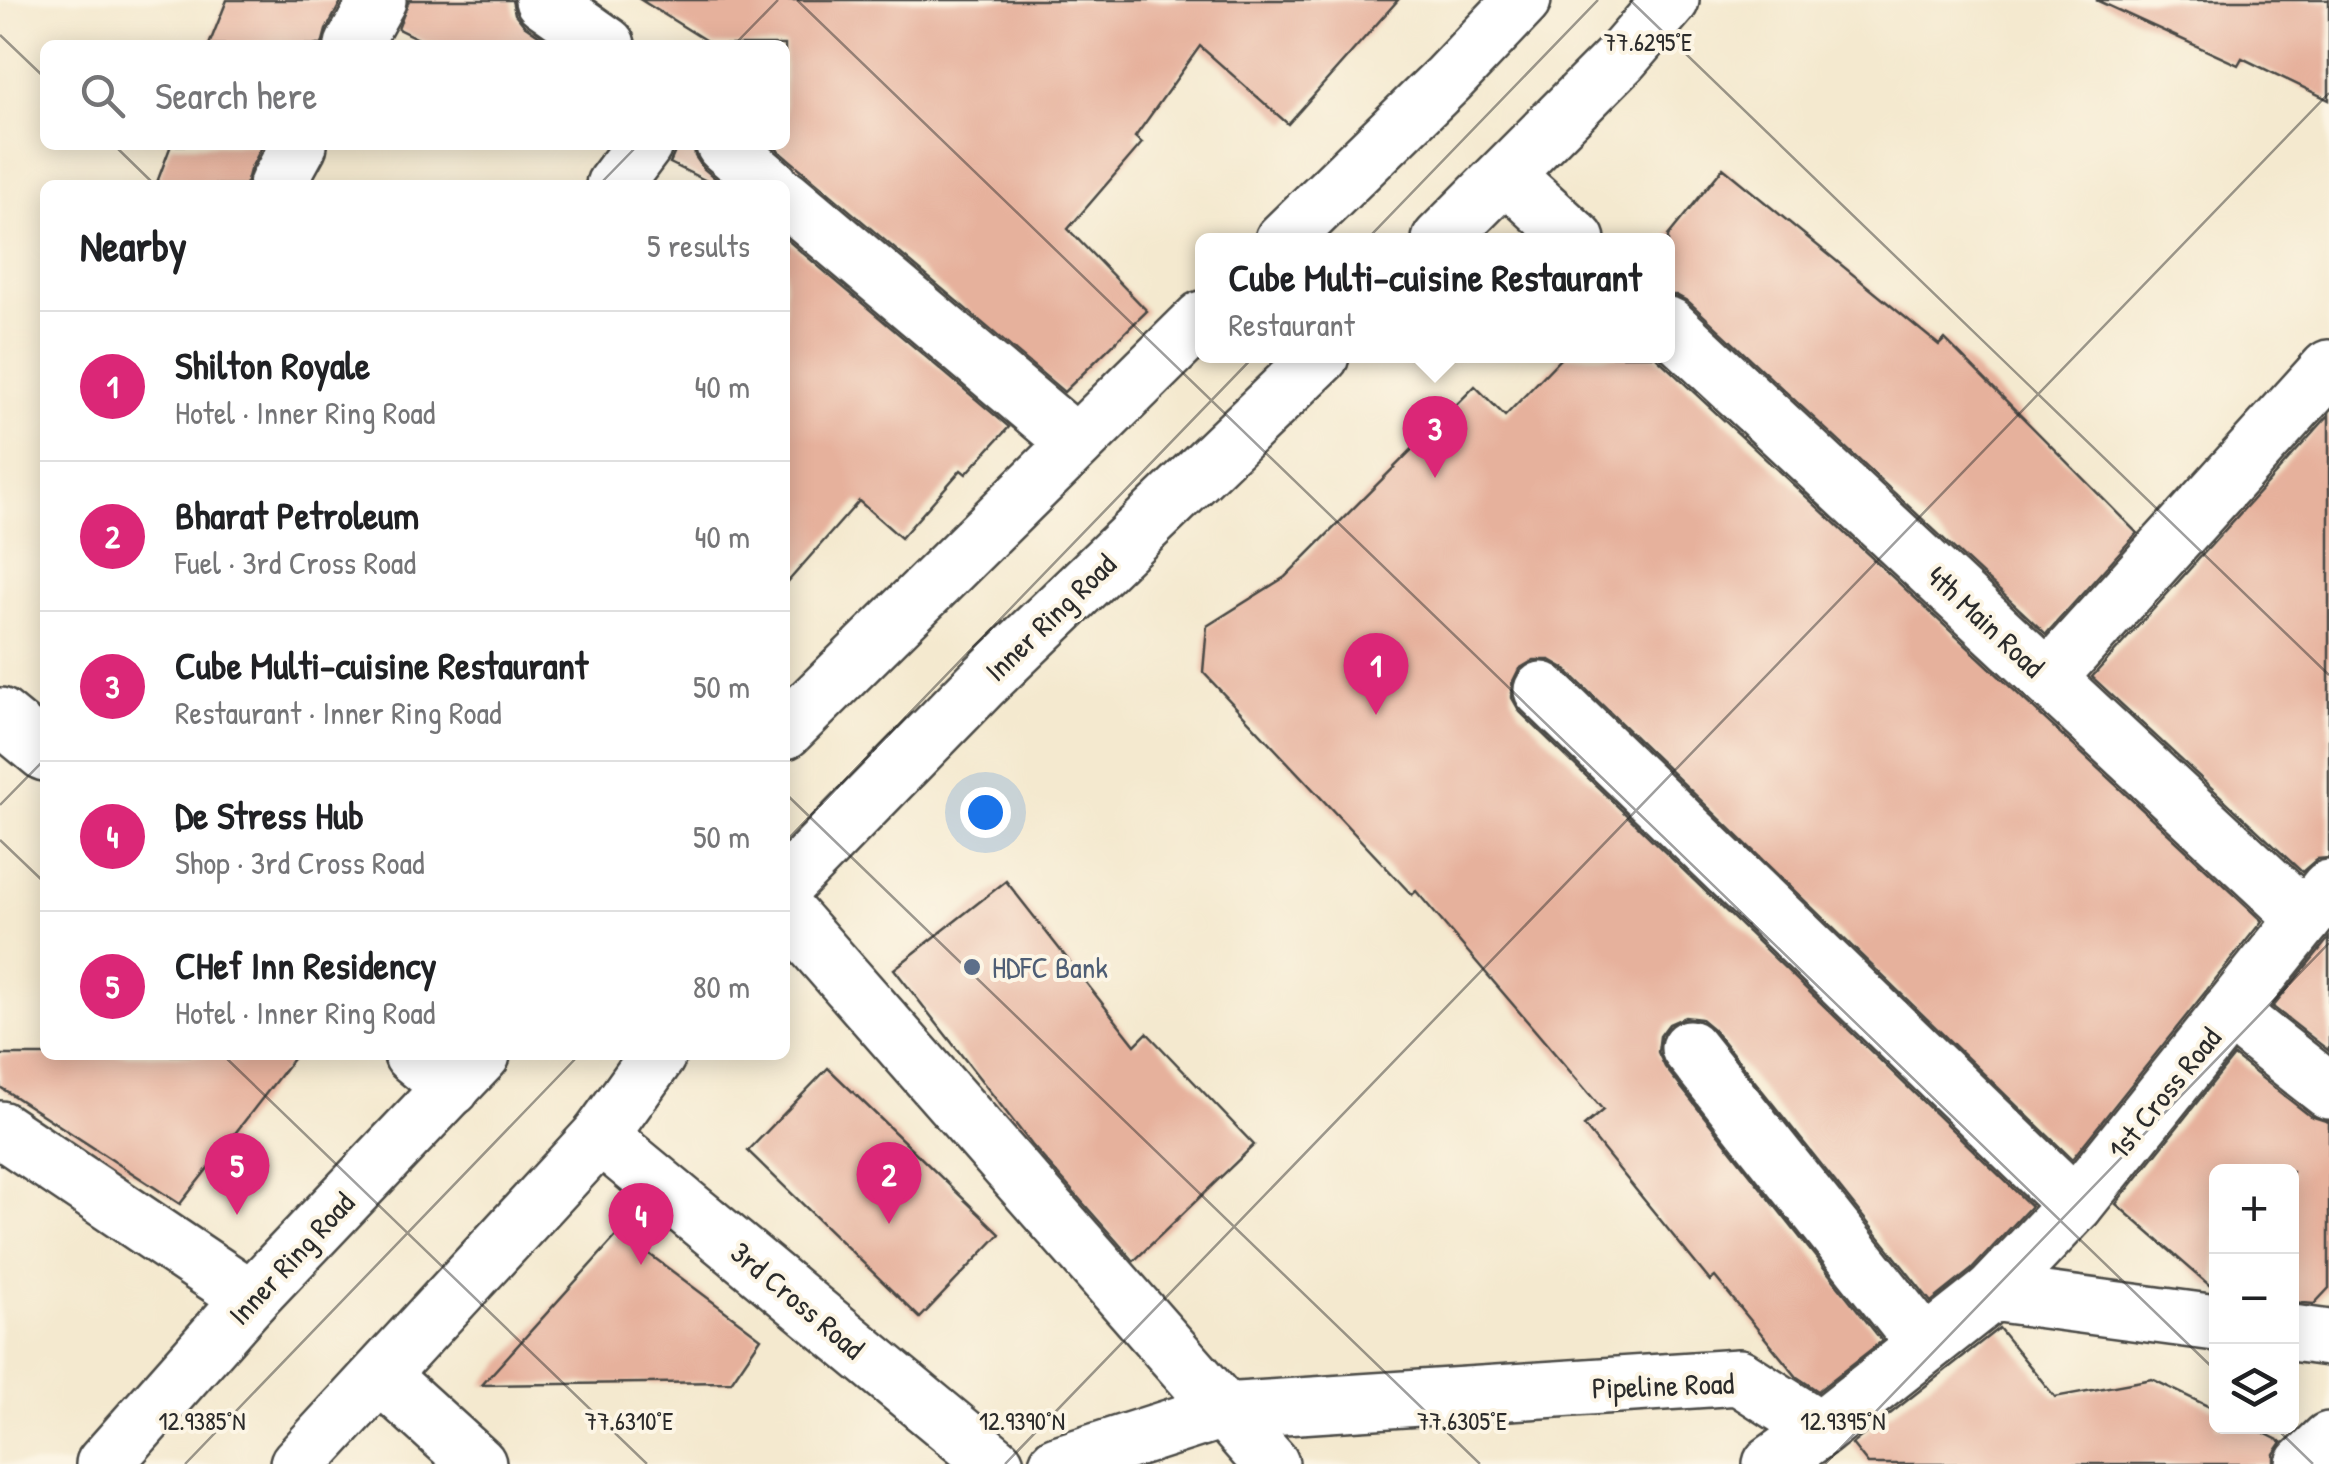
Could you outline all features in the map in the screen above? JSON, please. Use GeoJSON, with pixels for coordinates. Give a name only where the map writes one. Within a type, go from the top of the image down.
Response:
{"type":"FeatureCollection","features":[{"type":"Feature","properties":{"kind":"street"},"geometry":{"type":"LineString","coordinates":[[356,40],[378,0]]}},
{"type":"Feature","properties":{"kind":"street"},"geometry":{"type":"LineString","coordinates":[[543,0],[606,26]]}},
{"type":"Feature","properties":{"kind":"street"},"geometry":{"type":"LineString","coordinates":[[1290,233],[1448,80],[1523,0]]}},
{"type":"Feature","properties":{"kind":"street"},"geometry":{"type":"LineString","coordinates":[[1447,233],[1508,176],[1670,0]]}},
{"type":"Feature","properties":{"kind":"street"},"geometry":{"type":"LineString","coordinates":[[280,180],[295,150]]}},
{"type":"Feature","properties":{"kind":"street"},"geometry":{"type":"LineString","coordinates":[[618,180],[640,150]]}},
{"type":"Feature","properties":{"kind":"street"},"geometry":{"type":"LineString","coordinates":[[730,150],[765,180]]}},
{"type":"Feature","properties":{"kind":"street"},"geometry":{"type":"LineString","coordinates":[[1508,176],[1569,233]]}},
{"type":"Feature","properties":{"kind":"street"},"geometry":{"type":"LineString","coordinates":[[790,200],[1076,443]]}},
{"type":"Feature","properties":{"kind":"street"},"geometry":{"type":"LineString","coordinates":[[790,726],[1195,326]]}},
{"type":"Feature","properties":{"kind":"street","name":"4th Main Road"},"geometry":{"type":"LineString","coordinates":[[1675,331],[2048,678],[2317,903]]}},
{"type":"Feature","properties":{"kind":"street","name":"Inner Ring Road"},"geometry":{"type":"LineString","coordinates":[[790,880],[980,685],[1314,363]]}},
{"type":"Feature","properties":{"kind":"street"},"geometry":{"type":"LineString","coordinates":[[2048,678],[2329,368]]}},
{"type":"Feature","properties":{"kind":"street"},"geometry":{"type":"LineString","coordinates":[[1542,690],[2075,1205]]}},
{"type":"Feature","properties":{"kind":"street"},"geometry":{"type":"LineString","coordinates":[[0,716],[40,750]]}},
{"type":"Feature","properties":{"kind":"street","name":"1st Cross Road"},"geometry":{"type":"LineString","coordinates":[[1992,1293],[2075,1205],[2317,903]]}},
{"type":"Feature","properties":{"kind":"street"},"geometry":{"type":"LineString","coordinates":[[790,917],[1271,1464]]}},
{"type":"Feature","properties":{"kind":"street"},"geometry":{"type":"LineString","coordinates":[[2229,1012],[2329,1092]]}},
{"type":"Feature","properties":{"kind":"street"},"geometry":{"type":"LineString","coordinates":[[1689,1048],[1925,1345]]}},
{"type":"Feature","properties":{"kind":"street"},"geometry":{"type":"LineString","coordinates":[[298,1464],[600,1136],[654,1060]]}},
{"type":"Feature","properties":{"kind":"street","name":"Inner Ring Road"},"geometry":{"type":"LineString","coordinates":[[104,1464],[449,1066]]}},
{"type":"Feature","properties":{"kind":"street"},"geometry":{"type":"LineString","coordinates":[[0,1130],[251,1298]]}},
{"type":"Feature","properties":{"kind":"street","name":"3rd Cross Road"},"geometry":{"type":"LineString","coordinates":[[600,1136],[996,1464]]}},
{"type":"Feature","properties":{"kind":"street"},"geometry":{"type":"LineString","coordinates":[[1771,1464],[1992,1293],[2209,1322]]}},
{"type":"Feature","properties":{"kind":"street"},"geometry":{"type":"LineString","coordinates":[[2299,1334],[2329,1338]]}},
{"type":"Feature","properties":{"kind":"street"},"geometry":{"type":"LineString","coordinates":[[381,1376],[478,1464]]}},
{"type":"Feature","properties":{"kind":"street","name":"Pipeline Road"},"geometry":{"type":"LineString","coordinates":[[1056,1464],[1222,1411],[1739,1376],[1820,1429]]}},
{"type":"Feature","properties":{"kind":"street"},"geometry":{"type":"LineString","coordinates":[[2304,1464],[2329,1440]]}},
{"type":"Feature","properties":{"kind":"building"},"geometry":{"type":"Polygon","coordinates":[[[227,0],[342,0],[323,40],[211,40],[227,0]]]}},
{"type":"Feature","properties":{"kind":"building"},"geometry":{"type":"Polygon","coordinates":[[[409,0],[512,0],[515,14],[524,25],[546,40],[421,40],[398,29],[409,0]]]}},
{"type":"Feature","properties":{"kind":"building"},"geometry":{"type":"Polygon","coordinates":[[[641,0],[1398,0],[1288,124],[1200,46],[1135,137],[1142,143],[1068,229],[1147,311],[1064,392],[778,150],[790,150],[790,40],[705,40],[641,0]]]}},
{"type":"Feature","properties":{"kind":"building"},"geometry":{"type":"Polygon","coordinates":[[[2096,0],[2329,0],[2329,100],[2242,58],[2238,65],[2096,0]]]}},
{"type":"Feature","properties":{"kind":"building"},"geometry":{"type":"Polygon","coordinates":[[[169,150],[260,150],[247,180],[158,180],[169,150]]]}},
{"type":"Feature","properties":{"kind":"building"},"geometry":{"type":"Polygon","coordinates":[[[676,150],[694,150],[703,168],[717,180],[705,180],[670,163],[676,150]]]}},
{"type":"Feature","properties":{"kind":"building"},"geometry":{"type":"Polygon","coordinates":[[[1723,168],[1939,345],[1945,339],[2137,533],[2046,634],[1689,302],[1675,295],[1675,233],[1670,233],[1723,168]]]}},
{"type":"Feature","properties":{"kind":"building"},"geometry":{"type":"Polygon","coordinates":[[[790,242],[1009,427],[966,474],[961,470],[901,538],[859,501],[790,579],[790,242]]]}},
{"type":"Feature","properties":{"kind":"building"},"geometry":{"type":"Polygon","coordinates":[[[1556,363],[1663,363],[2262,921],[2072,1159],[1564,668],[1550,660],[1534,660],[1519,669],[1512,683],[1512,698],[1520,712],[2031,1206],[1971,1270],[1931,1302],[1713,1029],[1701,1019],[1685,1017],[1669,1024],[1660,1036],[1658,1052],[1665,1067],[1882,1341],[1818,1391],[1797,1377],[1715,1277],[1710,1281],[1584,1126],[1603,1110],[1416,891],[1412,895],[1203,672],[1207,626],[1285,577],[1475,386],[1505,416],[1556,363]]]}},
{"type":"Feature","properties":{"kind":"building"},"geometry":{"type":"Polygon","coordinates":[[[2329,415],[2329,858],[2317,859],[2302,872],[2092,677],[2329,415]]]}},
{"type":"Feature","properties":{"kind":"building"},"geometry":{"type":"Polygon","coordinates":[[[1006,881],[1135,1045],[1147,1033],[1254,1145],[1134,1261],[1032,1145],[894,969],[1006,881]]]}},
{"type":"Feature","properties":{"kind":"building"},"geometry":{"type":"Polygon","coordinates":[[[2329,938],[2329,1051],[2273,1007],[2329,938]]]}},
{"type":"Feature","properties":{"kind":"building"},"geometry":{"type":"Polygon","coordinates":[[[0,1055],[40,1055],[40,1060],[292,1060],[180,1204],[0,1087],[0,1055]]]}},
{"type":"Feature","properties":{"kind":"building"},"geometry":{"type":"Polygon","coordinates":[[[2234,1056],[2310,1116],[2329,1122],[2329,1288],[2314,1304],[2299,1303],[2299,1164],[2209,1164],[2209,1285],[2116,1204],[2234,1056]]]}},
{"type":"Feature","properties":{"kind":"building"},"geometry":{"type":"Polygon","coordinates":[[[828,1068],[1000,1234],[920,1318],[748,1151],[828,1068]]]}},
{"type":"Feature","properties":{"kind":"building"},"geometry":{"type":"Polygon","coordinates":[[[620,1232],[761,1338],[731,1382],[482,1385],[620,1232]]]}},
{"type":"Feature","properties":{"kind":"building"},"geometry":{"type":"Polygon","coordinates":[[[1999,1328],[2055,1397],[2152,1379],[2209,1407],[2209,1434],[2266,1434],[2282,1442],[2274,1454],[2274,1464],[1868,1464],[1852,1444],[1999,1328]]]}},
{"type":"Feature","properties":{"kind":"place","name":"Cube Multi-cuisine Restaurant"},"geometry":{"type":"Point","coordinates":[1435,478]}},
{"type":"Feature","properties":{"kind":"place","name":"Shilton Royale"},"geometry":{"type":"Point","coordinates":[1376,715]}},
{"type":"Feature","properties":{"kind":"place","name":"HDFC Bank"},"geometry":{"type":"Point","coordinates":[972,967]}},
{"type":"Feature","properties":{"kind":"place","name":"CHef Inn Residency"},"geometry":{"type":"Point","coordinates":[237,1215]}},
{"type":"Feature","properties":{"kind":"place","name":"Bharat Petroleum"},"geometry":{"type":"Point","coordinates":[889,1224]}},
{"type":"Feature","properties":{"kind":"place","name":"De Stress Hub"},"geometry":{"type":"Point","coordinates":[641,1265]}}]}
